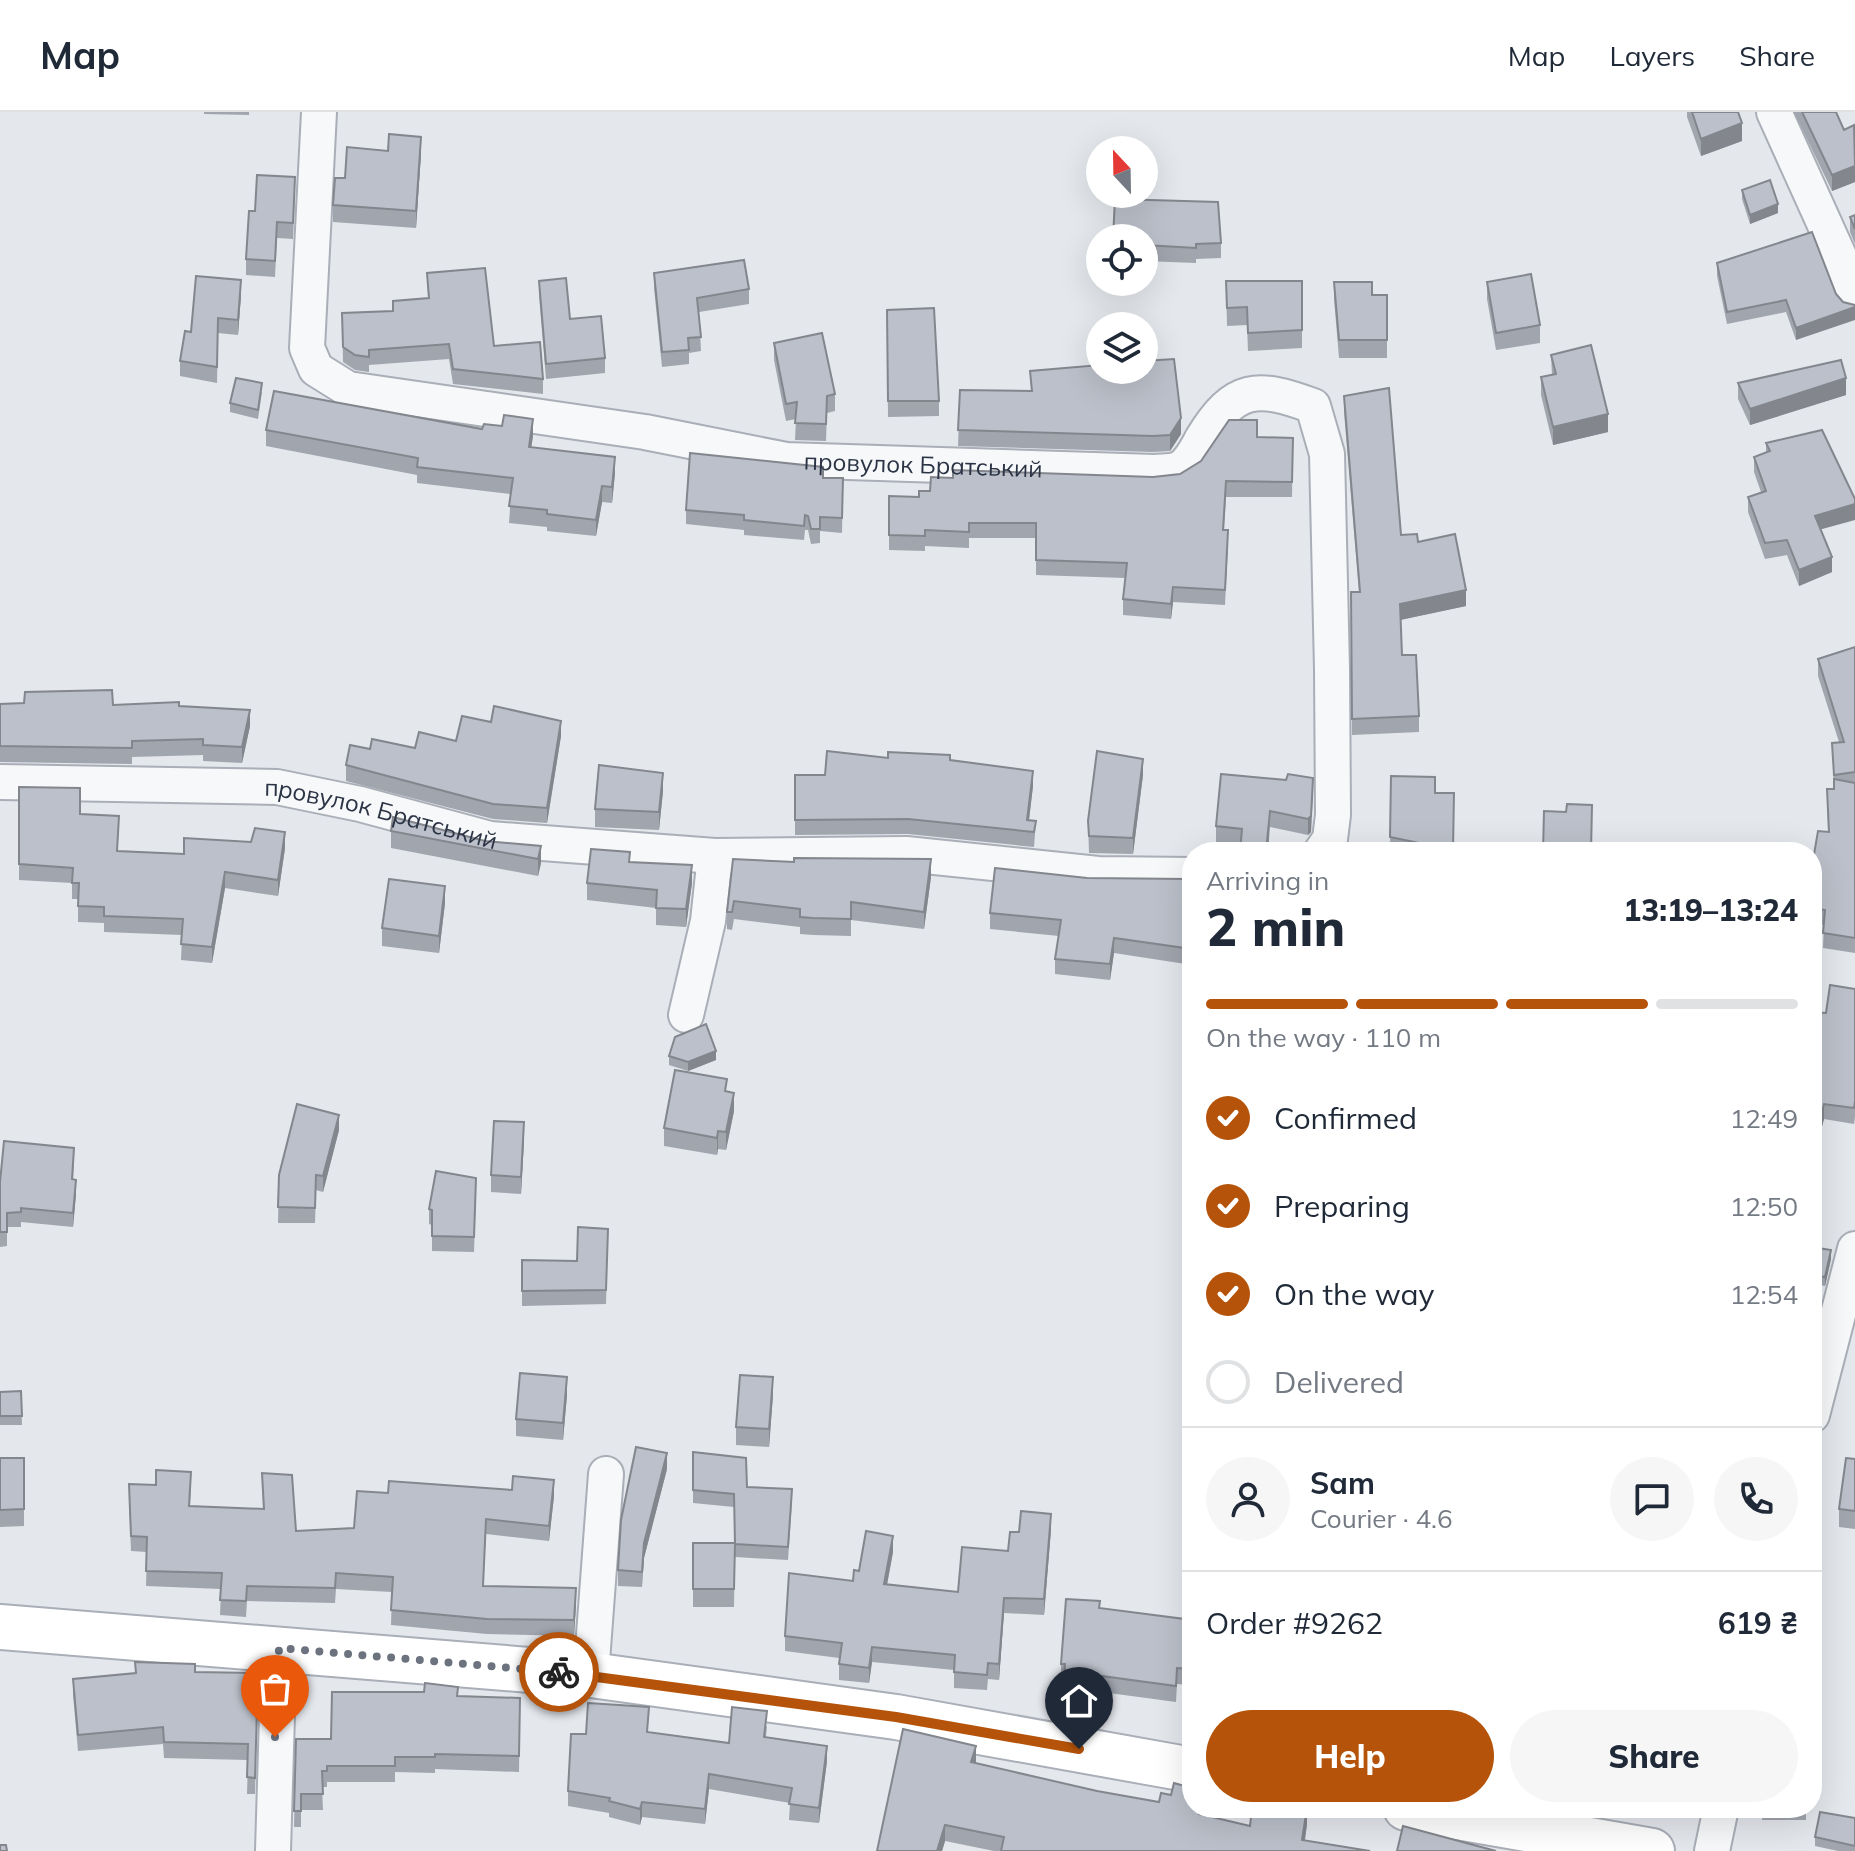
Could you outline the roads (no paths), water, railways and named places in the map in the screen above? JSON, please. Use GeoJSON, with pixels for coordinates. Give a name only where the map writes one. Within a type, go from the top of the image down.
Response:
{"type":"FeatureCollection","features":[{"type":"Feature","properties":{"kind":"street","name":"провулок Братський"},"geometry":{"type":"LineString","coordinates":[[319,112],[307,348],[316,369],[348,389],[584,422],[786,460],[1154,472],[1177,470],[1189,462],[1227,403],[1248,396],[1278,393],[1313,406],[1327,454],[1333,815],[1328,842]]}},
{"type":"Feature","properties":{"kind":"street"},"geometry":{"type":"LineString","coordinates":[[1774,112],[1844,267],[1855,299]]}},
{"type":"Feature","properties":{"kind":"street","name":"провулок Братський"},"geometry":{"type":"LineString","coordinates":[[0,782],[277,787],[360,804],[490,839],[715,856],[906,854],[1098,874],[1182,875]]}},
{"type":"Feature","properties":{"kind":"street"},"geometry":{"type":"LineString","coordinates":[[686,1015],[708,921],[715,856]]}},
{"type":"Feature","properties":{"kind":"street"},"geometry":{"type":"LineString","coordinates":[[1822,1376],[1855,1249]]}},
{"type":"Feature","properties":{"kind":"street"},"geometry":{"type":"LineString","coordinates":[[591,1675],[606,1474]]}},
{"type":"Feature","properties":{"kind":"street"},"geometry":{"type":"LineString","coordinates":[[0,1627],[591,1675],[896,1717],[1182,1768]]}},
{"type":"Feature","properties":{"kind":"street"},"geometry":{"type":"LineString","coordinates":[[273,1851],[279,1648]]}},
{"type":"Feature","properties":{"kind":"street"},"geometry":{"type":"LineString","coordinates":[[1463,1818],[1652,1851]]}},
{"type":"Feature","properties":{"kind":"street"},"geometry":{"type":"LineString","coordinates":[[1712,1851],[1719,1818]]}}]}
